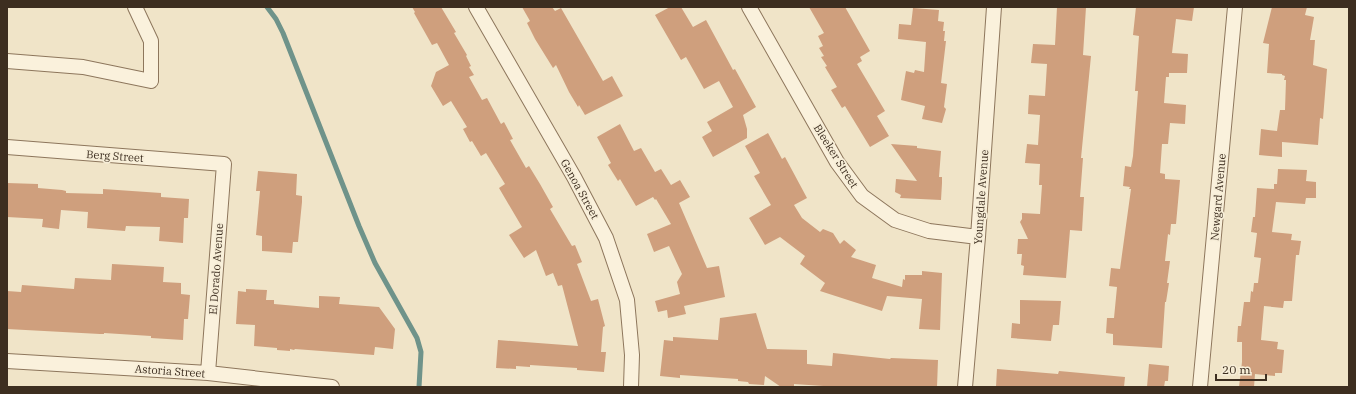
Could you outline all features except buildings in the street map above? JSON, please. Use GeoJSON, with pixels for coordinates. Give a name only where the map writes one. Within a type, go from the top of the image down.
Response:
{"type":"FeatureCollection","features":[{"type":"Feature","properties":{"kind":"street"},"geometry":{"type":"LineString","coordinates":[[7,61],[83,67],[151,81],[151,41],[135,7]]}},
{"type":"Feature","properties":{"kind":"street","name":"Genoa Street"},"geometry":{"type":"LineString","coordinates":[[476,7],[574,177],[606,238],[627,300],[632,355],[631,387]]}},
{"type":"Feature","properties":{"kind":"street","name":"Bleeker Street"},"geometry":{"type":"LineString","coordinates":[[749,7],[837,162],[862,196],[895,220],[929,231],[978,237]]}},
{"type":"Feature","properties":{"kind":"street","name":"Youngdale Avenue"},"geometry":{"type":"LineString","coordinates":[[965,387],[978,237],[994,7]]}},
{"type":"Feature","properties":{"kind":"street","name":"Newgard Avenue"},"geometry":{"type":"LineString","coordinates":[[1200,387],[1235,7]]}},
{"type":"Feature","properties":{"kind":"street","name":"Berg Street"},"geometry":{"type":"LineString","coordinates":[[7,147],[224,164]]}},
{"type":"Feature","properties":{"kind":"street","name":"El Dorado Avenue"},"geometry":{"type":"LineString","coordinates":[[208,373],[224,164]]}},
{"type":"Feature","properties":{"kind":"street","name":"Astoria Street"},"geometry":{"type":"LineString","coordinates":[[7,361],[208,373],[332,387]]}},
{"type":"Feature","properties":{"kind":"waterway"},"geometry":{"type":"LineString","coordinates":[[267,7],[276,19],[283,33],[375,263],[417,338],[421,352],[419,387]]}}]}
